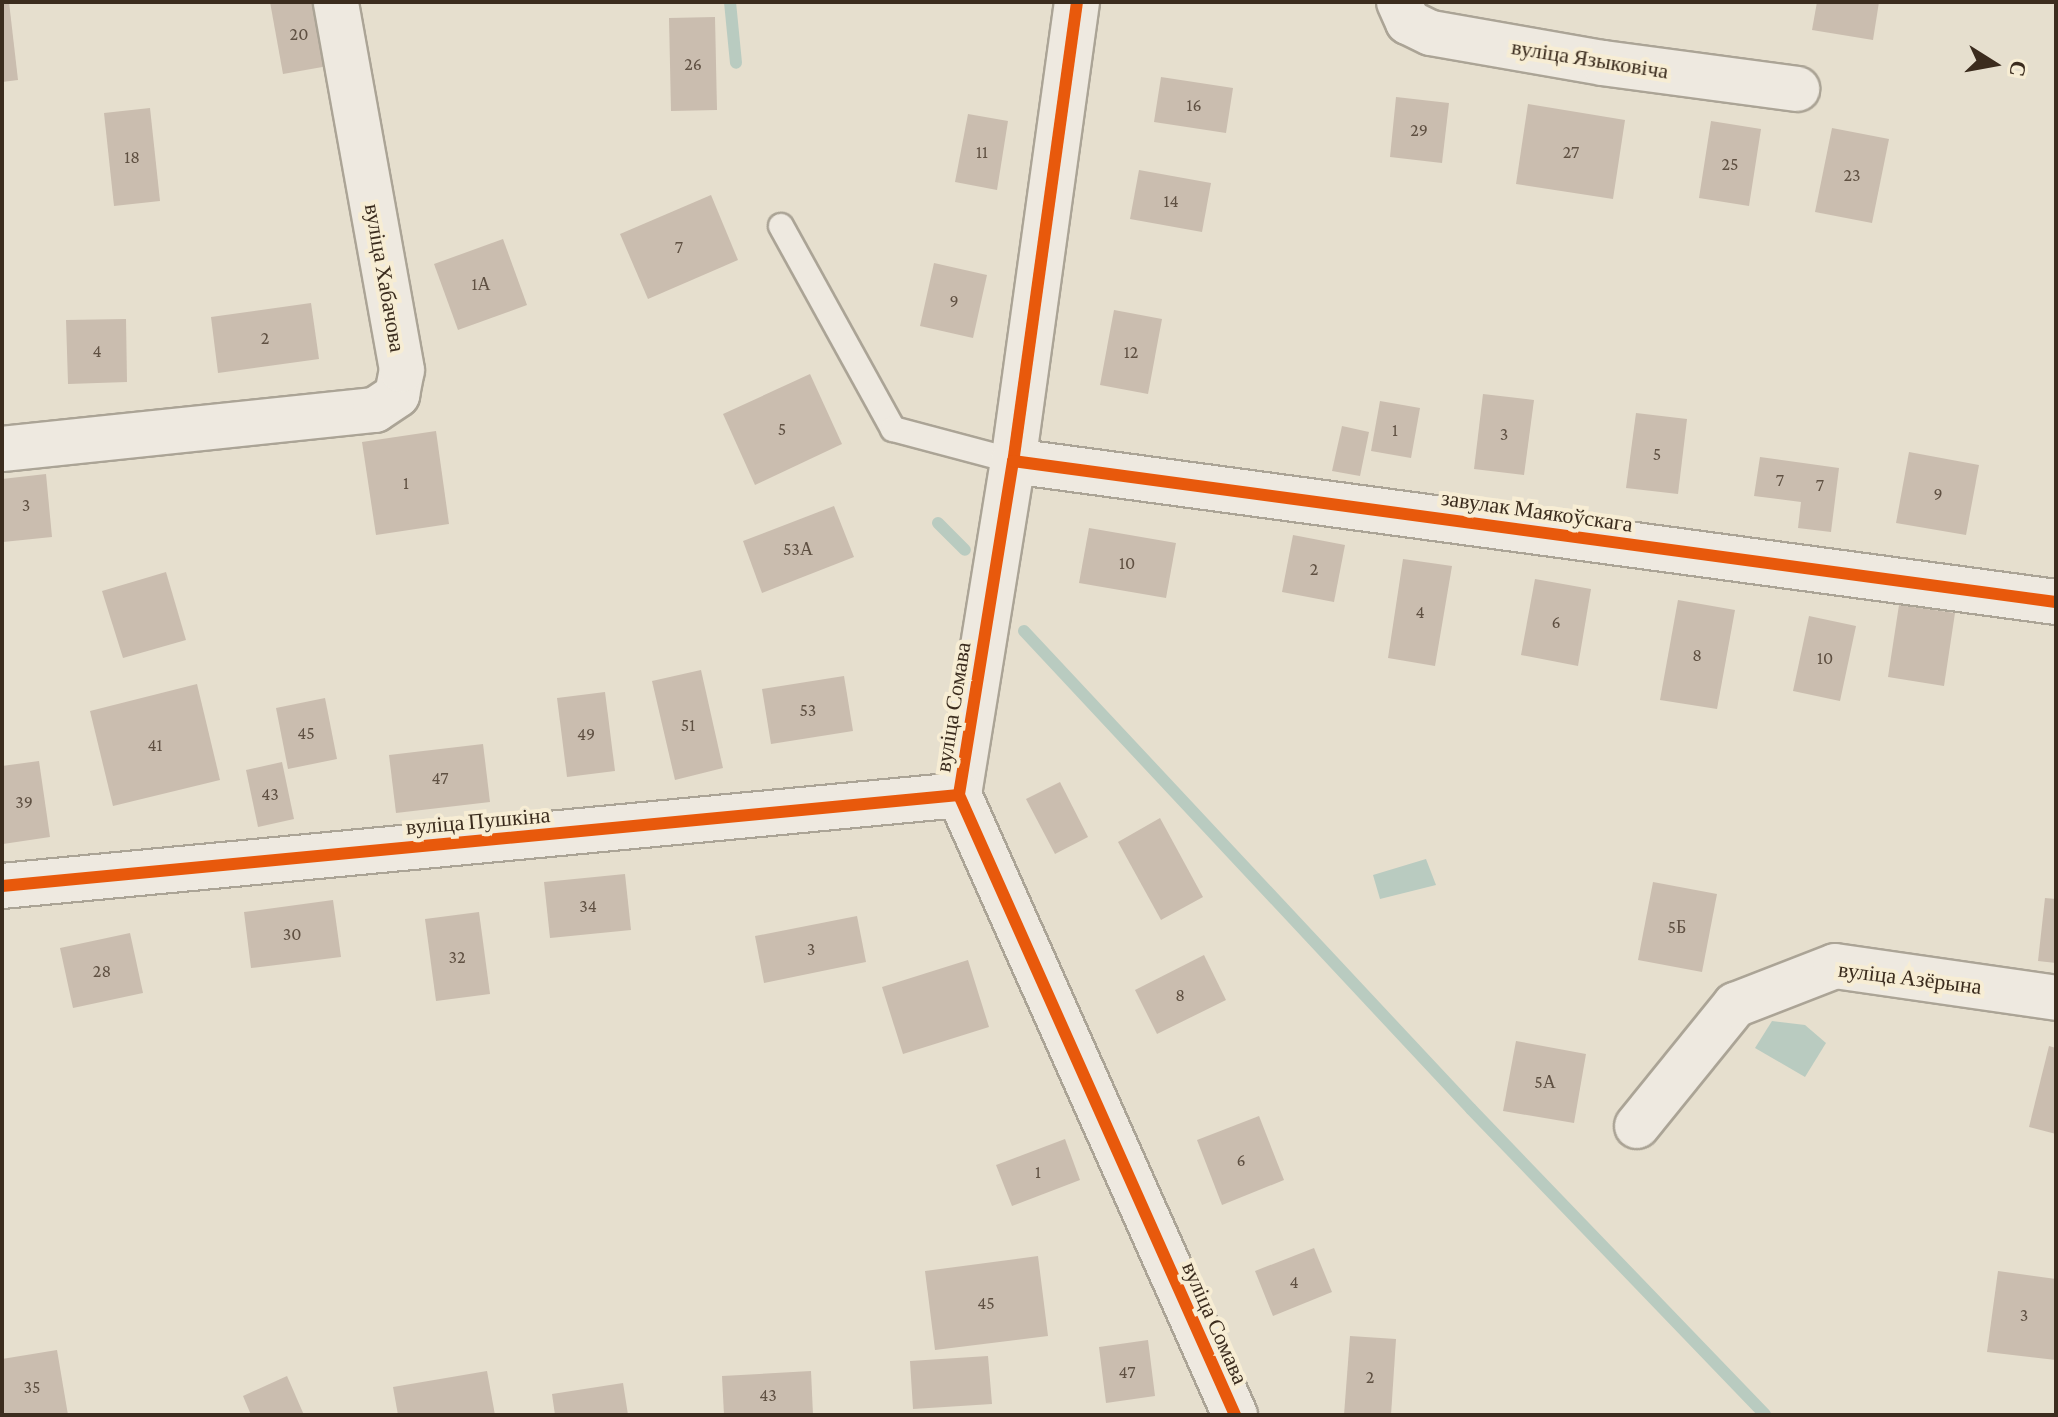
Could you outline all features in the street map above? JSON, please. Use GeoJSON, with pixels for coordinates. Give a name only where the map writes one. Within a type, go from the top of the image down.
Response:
{"type":"FeatureCollection","features":[{"type":"Feature","properties":{"kind":"street","name":"вуліца Хабачова"},"geometry":{"type":"LineString","coordinates":[[2,449],[375,410],[397,395],[402,370],[336,2]]}},
{"type":"Feature","properties":{"kind":"street","name":"вуліца Сомава"},"geometry":{"type":"LineString","coordinates":[[1077,2],[1013,461],[959,795],[1235,1415]]}},
{"type":"Feature","properties":{"kind":"street","name":"вуліца Языковіча"},"geometry":{"type":"LineString","coordinates":[[1399,2],[1408,22],[1431,33],[1603,63],[1797,89]]}},
{"type":"Feature","properties":{"kind":"street","name":"завулак Маякоўскага"},"geometry":{"type":"LineString","coordinates":[[1013,461],[2056,602]]}},
{"type":"Feature","properties":{"kind":"street","name":"вуліца Пушкіна"},"geometry":{"type":"LineString","coordinates":[[2,886],[959,795]]}},
{"type":"Feature","properties":{"kind":"street","name":"вуліца Азёрына"},"geometry":{"type":"LineString","coordinates":[[1637,1126],[1735,1005],[1835,966],[2056,998]]}},
{"type":"Feature","properties":{"kind":"lane"},"geometry":{"type":"LineString","coordinates":[[781,226],[893,429],[1013,461]]}},
{"type":"Feature","properties":{"kind":"shaded area"},"geometry":{"type":"Polygon","coordinates":[[[1426,859],[1436,885],[1380,899],[1373,875],[1426,859]]]}},
{"type":"Feature","properties":{"kind":"shaded area"},"geometry":{"type":"Polygon","coordinates":[[[1772,1021],[1805,1025],[1826,1043],[1805,1077],[1755,1048],[1772,1021]]]}},
{"type":"Feature","properties":{"kind":"building"},"geometry":{"type":"Polygon","coordinates":[[[2,2],[9,2],[18,80],[2,82],[2,2]]]}},
{"type":"Feature","properties":{"kind":"building"},"geometry":{"type":"Polygon","coordinates":[[[270,2],[317,2],[328,66],[283,74],[270,2]]]}},
{"type":"Feature","properties":{"kind":"building"},"geometry":{"type":"Polygon","coordinates":[[[1817,2],[1879,2],[1873,40],[1812,30],[1817,2]]]}},
{"type":"Feature","properties":{"kind":"building"},"geometry":{"type":"Polygon","coordinates":[[[715,17],[717,110],[671,111],[669,18],[715,17]]]}},
{"type":"Feature","properties":{"kind":"building"},"geometry":{"type":"Polygon","coordinates":[[[1161,77],[1233,88],[1226,133],[1154,122],[1161,77]]]}},
{"type":"Feature","properties":{"kind":"building"},"geometry":{"type":"Polygon","coordinates":[[[1396,97],[1449,103],[1442,163],[1390,157],[1396,97]]]}},
{"type":"Feature","properties":{"kind":"building"},"geometry":{"type":"Polygon","coordinates":[[[1528,104],[1625,120],[1613,199],[1516,184],[1528,104]]]}},
{"type":"Feature","properties":{"kind":"building"},"geometry":{"type":"Polygon","coordinates":[[[150,108],[160,201],[114,206],[104,113],[150,108]]]}},
{"type":"Feature","properties":{"kind":"building"},"geometry":{"type":"Polygon","coordinates":[[[968,114],[1008,121],[997,190],[955,182],[968,114]]]}},
{"type":"Feature","properties":{"kind":"building"},"geometry":{"type":"Polygon","coordinates":[[[1711,121],[1761,129],[1749,206],[1699,198],[1711,121]]]}},
{"type":"Feature","properties":{"kind":"building"},"geometry":{"type":"Polygon","coordinates":[[[1832,128],[1889,139],[1872,223],[1815,212],[1832,128]]]}},
{"type":"Feature","properties":{"kind":"building"},"geometry":{"type":"Polygon","coordinates":[[[1139,170],[1211,183],[1202,232],[1130,219],[1139,170]]]}},
{"type":"Feature","properties":{"kind":"building"},"geometry":{"type":"Polygon","coordinates":[[[711,195],[738,260],[648,299],[620,234],[711,195]]]}},
{"type":"Feature","properties":{"kind":"building"},"geometry":{"type":"Polygon","coordinates":[[[503,239],[527,305],[458,330],[434,264],[503,239]]]}},
{"type":"Feature","properties":{"kind":"building"},"geometry":{"type":"Polygon","coordinates":[[[934,263],[987,275],[973,338],[920,326],[934,263]]]}},
{"type":"Feature","properties":{"kind":"building"},"geometry":{"type":"Polygon","coordinates":[[[311,303],[319,359],[218,373],[211,317],[311,303]]]}},
{"type":"Feature","properties":{"kind":"building"},"geometry":{"type":"Polygon","coordinates":[[[1114,310],[1162,319],[1148,394],[1100,385],[1114,310]]]}},
{"type":"Feature","properties":{"kind":"building"},"geometry":{"type":"Polygon","coordinates":[[[126,319],[127,382],[68,384],[66,320],[126,319]]]}},
{"type":"Feature","properties":{"kind":"building"},"geometry":{"type":"Polygon","coordinates":[[[810,374],[842,444],[755,485],[723,414],[810,374]]]}},
{"type":"Feature","properties":{"kind":"building"},"geometry":{"type":"Polygon","coordinates":[[[1483,394],[1534,400],[1524,475],[1474,469],[1483,394]]]}},
{"type":"Feature","properties":{"kind":"building"},"geometry":{"type":"Polygon","coordinates":[[[1380,401],[1420,408],[1411,458],[1371,451],[1380,401]]]}},
{"type":"Feature","properties":{"kind":"building"},"geometry":{"type":"Polygon","coordinates":[[[1636,413],[1687,419],[1678,494],[1626,488],[1636,413]]]}},
{"type":"Feature","properties":{"kind":"building"},"geometry":{"type":"Polygon","coordinates":[[[1342,426],[1369,432],[1360,476],[1332,471],[1342,426]]]}},
{"type":"Feature","properties":{"kind":"building"},"geometry":{"type":"Polygon","coordinates":[[[436,431],[449,524],[376,535],[362,442],[436,431]]]}},
{"type":"Feature","properties":{"kind":"building"},"geometry":{"type":"Polygon","coordinates":[[[1909,452],[1979,465],[1966,535],[1896,523],[1909,452]]]}},
{"type":"Feature","properties":{"kind":"building"},"geometry":{"type":"Polygon","coordinates":[[[1760,457],[1839,468],[1831,532],[1798,528],[1801,502],[1754,496],[1760,457]]]}},
{"type":"Feature","properties":{"kind":"building"},"geometry":{"type":"Polygon","coordinates":[[[46,474],[52,537],[3,542],[2,479],[46,474]]]}},
{"type":"Feature","properties":{"kind":"building"},"geometry":{"type":"Polygon","coordinates":[[[834,506],[854,557],[762,593],[743,541],[834,506]]]}},
{"type":"Feature","properties":{"kind":"building"},"geometry":{"type":"Polygon","coordinates":[[[1089,528],[1176,543],[1166,598],[1079,583],[1089,528]]]}},
{"type":"Feature","properties":{"kind":"building"},"geometry":{"type":"Polygon","coordinates":[[[1293,535],[1345,545],[1334,602],[1282,592],[1293,535]]]}},
{"type":"Feature","properties":{"kind":"building"},"geometry":{"type":"Polygon","coordinates":[[[1403,559],[1452,566],[1435,666],[1388,658],[1403,559]]]}},
{"type":"Feature","properties":{"kind":"building"},"geometry":{"type":"Polygon","coordinates":[[[166,572],[186,640],[123,658],[102,591],[166,572]]]}},
{"type":"Feature","properties":{"kind":"building"},"geometry":{"type":"Polygon","coordinates":[[[1535,579],[1591,589],[1578,666],[1521,655],[1535,579]]]}},
{"type":"Feature","properties":{"kind":"building"},"geometry":{"type":"Polygon","coordinates":[[[1678,600],[1735,610],[1717,709],[1660,700],[1678,600]]]}},
{"type":"Feature","properties":{"kind":"building"},"geometry":{"type":"Polygon","coordinates":[[[1899,605],[1955,613],[1944,686],[1888,677],[1899,605]]]}},
{"type":"Feature","properties":{"kind":"building"},"geometry":{"type":"Polygon","coordinates":[[[1809,616],[1856,626],[1840,701],[1793,691],[1809,616]]]}},
{"type":"Feature","properties":{"kind":"building"},"geometry":{"type":"Polygon","coordinates":[[[701,670],[723,768],[675,780],[652,681],[701,670]]]}},
{"type":"Feature","properties":{"kind":"building"},"geometry":{"type":"Polygon","coordinates":[[[844,676],[853,731],[771,744],[762,689],[844,676]]]}},
{"type":"Feature","properties":{"kind":"building"},"geometry":{"type":"Polygon","coordinates":[[[197,684],[220,780],[113,806],[90,711],[197,684]]]}},
{"type":"Feature","properties":{"kind":"building"},"geometry":{"type":"Polygon","coordinates":[[[605,692],[615,771],[567,777],[557,698],[605,692]]]}},
{"type":"Feature","properties":{"kind":"building"},"geometry":{"type":"Polygon","coordinates":[[[325,698],[337,759],[288,769],[276,708],[325,698]]]}},
{"type":"Feature","properties":{"kind":"building"},"geometry":{"type":"Polygon","coordinates":[[[483,744],[490,802],[396,813],[389,755],[483,744]]]}},
{"type":"Feature","properties":{"kind":"building"},"geometry":{"type":"Polygon","coordinates":[[[39,761],[50,837],[3,844],[2,766],[39,761]]]}},
{"type":"Feature","properties":{"kind":"building"},"geometry":{"type":"Polygon","coordinates":[[[282,762],[294,819],[258,827],[246,770],[282,762]]]}},
{"type":"Feature","properties":{"kind":"building"},"geometry":{"type":"Polygon","coordinates":[[[1060,782],[1088,837],[1055,854],[1026,799],[1060,782]]]}},
{"type":"Feature","properties":{"kind":"building"},"geometry":{"type":"Polygon","coordinates":[[[1160,818],[1203,897],[1161,920],[1118,842],[1160,818]]]}},
{"type":"Feature","properties":{"kind":"building"},"geometry":{"type":"Polygon","coordinates":[[[625,874],[631,930],[550,938],[544,882],[625,874]]]}},
{"type":"Feature","properties":{"kind":"building"},"geometry":{"type":"Polygon","coordinates":[[[1653,882],[1717,894],[1702,972],[1638,960],[1653,882]]]}},
{"type":"Feature","properties":{"kind":"building"},"geometry":{"type":"Polygon","coordinates":[[[2045,898],[2056,899],[2056,963],[2038,961],[2045,898]]]}},
{"type":"Feature","properties":{"kind":"building"},"geometry":{"type":"Polygon","coordinates":[[[333,900],[341,957],[251,968],[244,912],[333,900]]]}},
{"type":"Feature","properties":{"kind":"building"},"geometry":{"type":"Polygon","coordinates":[[[479,912],[490,994],[436,1001],[425,919],[479,912]]]}},
{"type":"Feature","properties":{"kind":"building"},"geometry":{"type":"Polygon","coordinates":[[[857,916],[866,962],[764,983],[755,936],[857,916]]]}},
{"type":"Feature","properties":{"kind":"building"},"geometry":{"type":"Polygon","coordinates":[[[130,933],[143,993],[73,1008],[60,948],[130,933]]]}},
{"type":"Feature","properties":{"kind":"building"},"geometry":{"type":"Polygon","coordinates":[[[1204,955],[1226,1000],[1157,1034],[1135,990],[1204,955]]]}},
{"type":"Feature","properties":{"kind":"building"},"geometry":{"type":"Polygon","coordinates":[[[968,960],[989,1027],[903,1054],[882,987],[968,960]]]}},
{"type":"Feature","properties":{"kind":"building"},"geometry":{"type":"Polygon","coordinates":[[[1516,1041],[1586,1054],[1574,1123],[1503,1111],[1516,1041]]]}},
{"type":"Feature","properties":{"kind":"building"},"geometry":{"type":"Polygon","coordinates":[[[2049,1046],[2056,1048],[2056,1134],[2029,1127],[2049,1046]]]}},
{"type":"Feature","properties":{"kind":"building"},"geometry":{"type":"Polygon","coordinates":[[[1259,1116],[1284,1180],[1222,1205],[1197,1140],[1259,1116]]]}},
{"type":"Feature","properties":{"kind":"building"},"geometry":{"type":"Polygon","coordinates":[[[1065,1139],[1080,1180],[1012,1206],[996,1165],[1065,1139]]]}},
{"type":"Feature","properties":{"kind":"building"},"geometry":{"type":"Polygon","coordinates":[[[1314,1248],[1332,1292],[1273,1316],[1255,1271],[1314,1248]]]}},
{"type":"Feature","properties":{"kind":"building"},"geometry":{"type":"Polygon","coordinates":[[[1038,1256],[1048,1336],[935,1350],[925,1271],[1038,1256]]]}},
{"type":"Feature","properties":{"kind":"building"},"geometry":{"type":"Polygon","coordinates":[[[1998,1271],[2056,1279],[2056,1360],[1987,1352],[1998,1271]]]}},
{"type":"Feature","properties":{"kind":"building"},"geometry":{"type":"Polygon","coordinates":[[[1350,1336],[1396,1339],[1391,1415],[1344,1415],[1350,1336]]]}},
{"type":"Feature","properties":{"kind":"building"},"geometry":{"type":"Polygon","coordinates":[[[1148,1340],[1155,1396],[1106,1403],[1099,1347],[1148,1340]]]}},
{"type":"Feature","properties":{"kind":"building"},"geometry":{"type":"Polygon","coordinates":[[[57,1350],[68,1415],[2,1415],[2,1359],[57,1350]]]}},
{"type":"Feature","properties":{"kind":"building"},"geometry":{"type":"Polygon","coordinates":[[[988,1356],[992,1404],[913,1409],[910,1361],[988,1356]]]}},
{"type":"Feature","properties":{"kind":"building"},"geometry":{"type":"Polygon","coordinates":[[[487,1371],[495,1415],[398,1415],[393,1387],[487,1371]]]}},
{"type":"Feature","properties":{"kind":"building"},"geometry":{"type":"Polygon","coordinates":[[[811,1371],[813,1415],[724,1415],[722,1376],[811,1371]]]}},
{"type":"Feature","properties":{"kind":"building"},"geometry":{"type":"Polygon","coordinates":[[[287,1376],[304,1415],[251,1415],[243,1396],[287,1376]]]}},
{"type":"Feature","properties":{"kind":"building"},"geometry":{"type":"Polygon","coordinates":[[[623,1383],[628,1415],[555,1415],[552,1394],[623,1383]]]}},
{"type":"Feature","properties":{"kind":"waterway"},"geometry":{"type":"LineString","coordinates":[[730,2],[736,63]]}},
{"type":"Feature","properties":{"kind":"waterway"},"geometry":{"type":"LineString","coordinates":[[938,523],[965,550]]}},
{"type":"Feature","properties":{"kind":"waterway"},"geometry":{"type":"LineString","coordinates":[[1024,631],[1471,1109],[1765,1415]]}},
{"type":"Feature","properties":{"kind":"cycle path"},"geometry":{"type":"LineString","coordinates":[[1077,2],[1013,461],[959,795],[1235,1415]]}},
{"type":"Feature","properties":{"kind":"cycle path"},"geometry":{"type":"LineString","coordinates":[[1013,461],[2056,602]]}},
{"type":"Feature","properties":{"kind":"cycle path"},"geometry":{"type":"LineString","coordinates":[[2,886],[959,795]]}}]}
